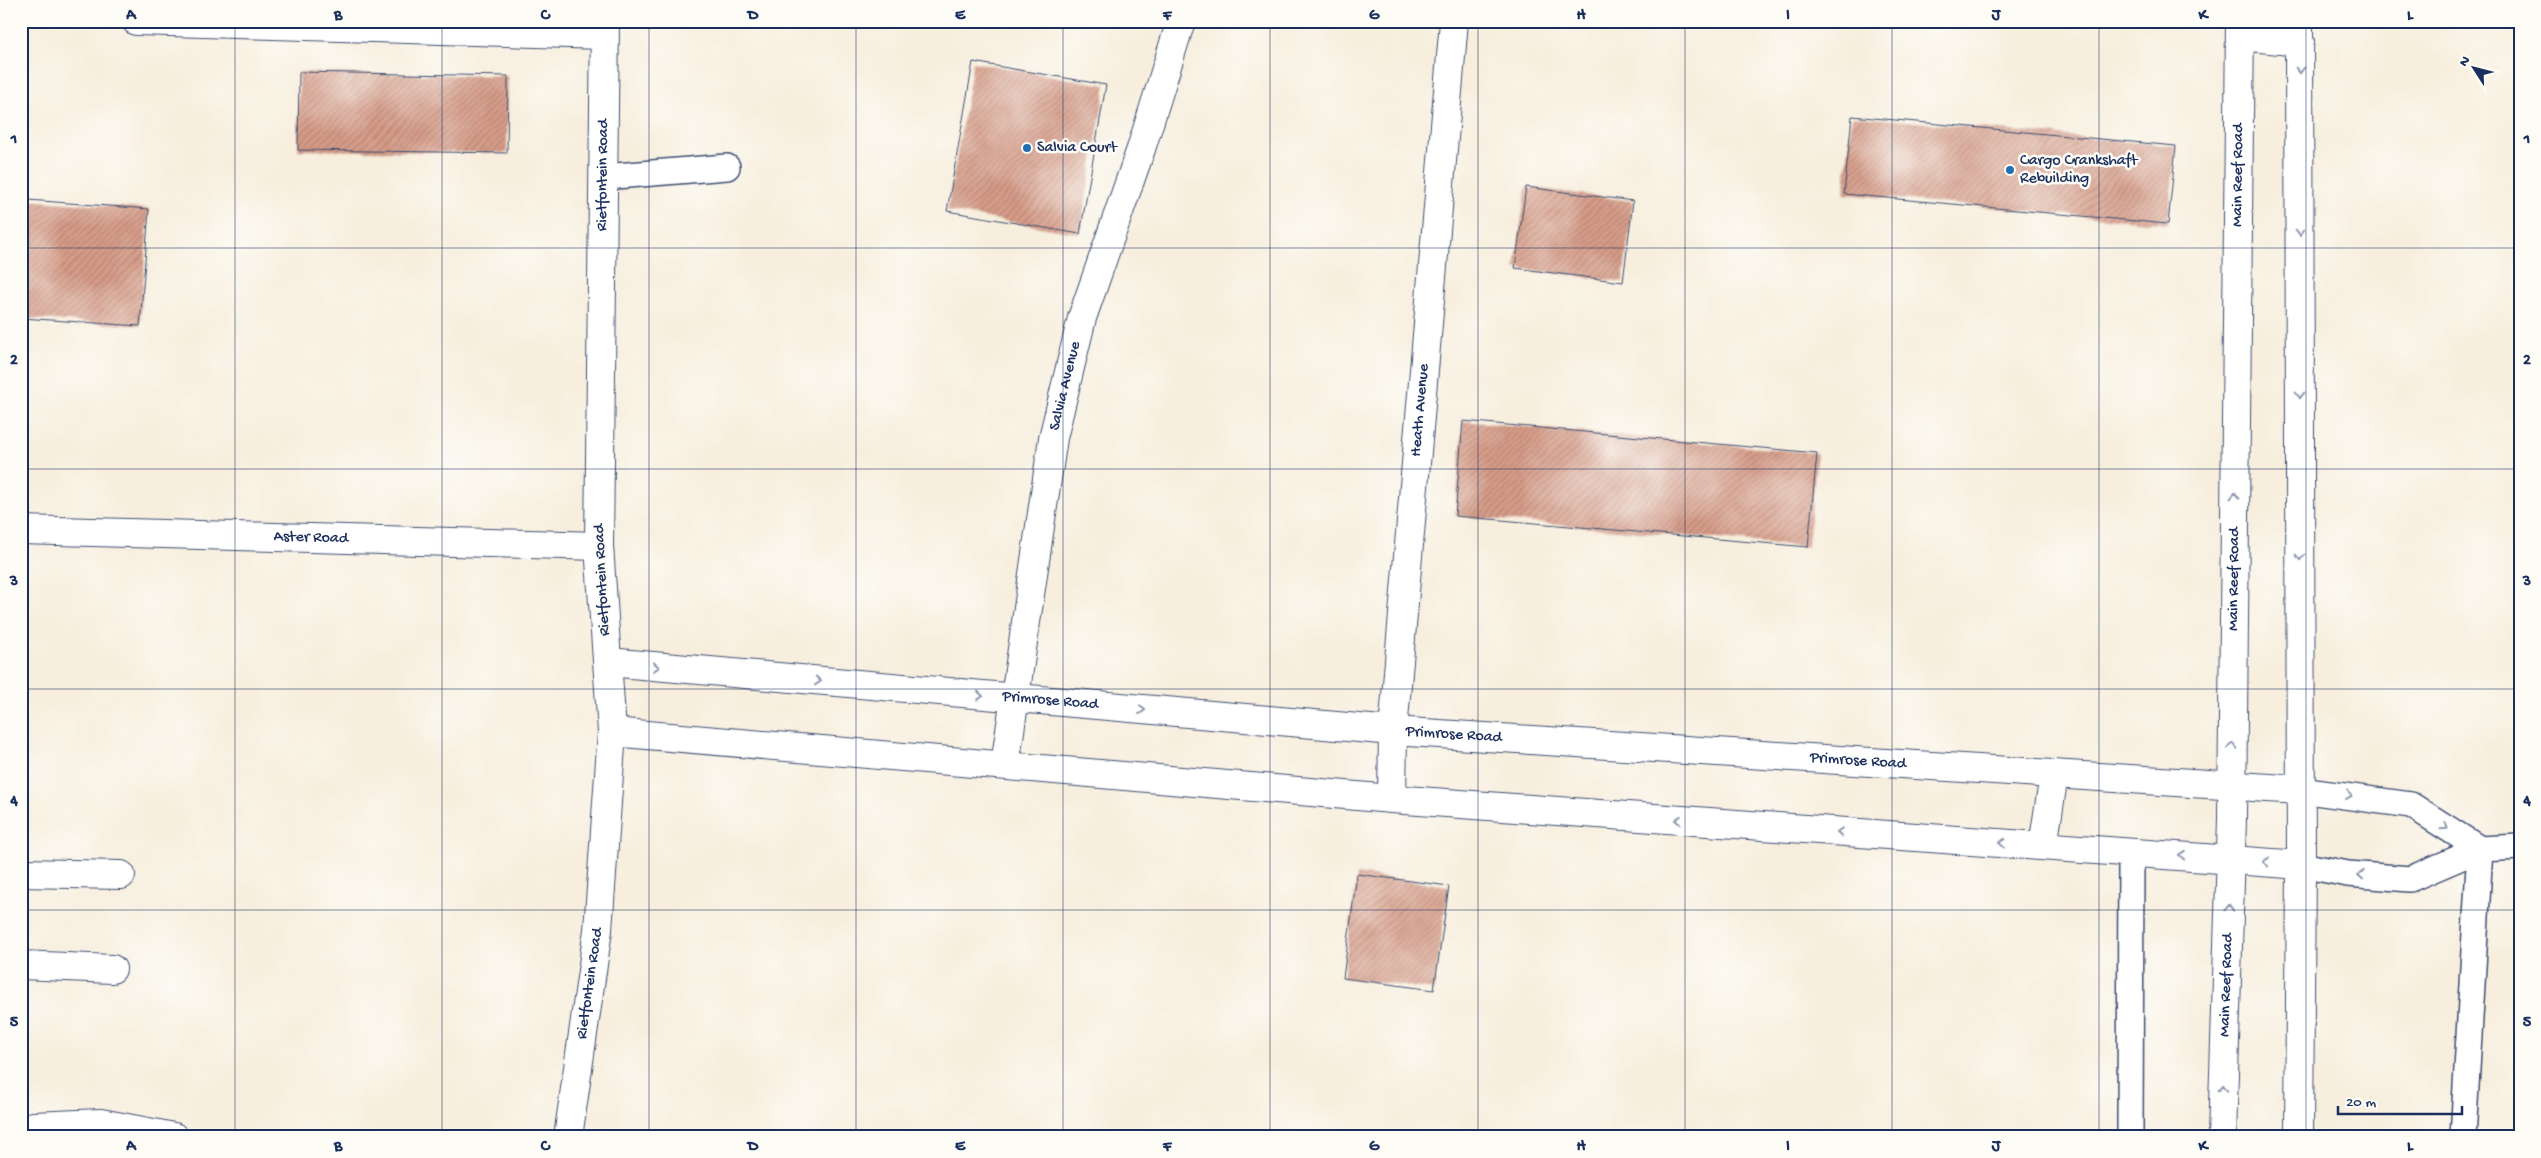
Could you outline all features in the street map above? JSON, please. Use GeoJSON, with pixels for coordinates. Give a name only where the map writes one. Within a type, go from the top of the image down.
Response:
{"type":"FeatureCollection","features":[{"type":"Feature","properties":{"kind":"street"},"geometry":{"type":"LineString","coordinates":[[136,21],[605,28]]}},
{"type":"Feature","properties":{"kind":"street","name":"Salvia Avenue"},"geometry":{"type":"LineString","coordinates":[[1005,765],[1054,438],[1082,318],[1141,149],[1181,21]]}},
{"type":"Feature","properties":{"kind":"street","name":"Heath Avenue"},"geometry":{"type":"LineString","coordinates":[[1392,799],[1393,731],[1454,21]]}},
{"type":"Feature","properties":{"kind":"street","name":"Rietfontein Road"},"geometry":{"type":"LineString","coordinates":[[568,1137],[598,930],[612,732],[599,546],[605,28]]}},
{"type":"Feature","properties":{"kind":"street"},"geometry":{"type":"LineString","coordinates":[[2240,29],[2299,32],[2301,865],[2299,1137]]}},
{"type":"Feature","properties":{"kind":"street","name":"Main Reef Road"},"geometry":{"type":"LineString","coordinates":[[2222,1137],[2232,786],[2240,29]]}},
{"type":"Feature","properties":{"kind":"street","name":"Aster Road"},"geometry":{"type":"LineString","coordinates":[[21,530],[599,546]]}},
{"type":"Feature","properties":{"kind":"street","name":"Primrose Road"},"geometry":{"type":"LineString","coordinates":[[608,662],[1393,731],[2300,790]]}},
{"type":"Feature","properties":{"kind":"street"},"geometry":{"type":"LineString","coordinates":[[612,732],[1392,799],[2301,865]]}},
{"type":"Feature","properties":{"kind":"street"},"geometry":{"type":"LineString","coordinates":[[2043,846],[2054,775]]}},
{"type":"Feature","properties":{"kind":"street"},"geometry":{"type":"LineString","coordinates":[[21,873],[121,875]]}},
{"type":"Feature","properties":{"kind":"street"},"geometry":{"type":"LineString","coordinates":[[21,965],[112,970]]}},
{"type":"Feature","properties":{"kind":"street"},"geometry":{"type":"LineString","coordinates":[[21,1135],[33,1126],[101,1124],[126,1132],[174,1137]]}},
{"type":"Feature","properties":{"kind":"lane"},"geometry":{"type":"LineString","coordinates":[[603,177],[727,167]]}},
{"type":"Feature","properties":{"kind":"lane"},"geometry":{"type":"LineString","coordinates":[[2300,790],[2411,805],[2480,849]]}},
{"type":"Feature","properties":{"kind":"lane"},"geometry":{"type":"LineString","coordinates":[[2301,865],[2348,874],[2410,879],[2480,849],[2520,847]]}},
{"type":"Feature","properties":{"kind":"lane"},"geometry":{"type":"LineString","coordinates":[[2463,1137],[2480,849]]}},
{"type":"Feature","properties":{"kind":"lane"},"geometry":{"type":"LineString","coordinates":[[2130,1137],[2131,853]]}},
{"type":"Feature","properties":{"kind":"building","name":"Salvia Court"},"geometry":{"type":"Polygon","coordinates":[[[973,62],[1106,85],[1080,234],[947,211],[973,62]]]}},
{"type":"Feature","properties":{"kind":"building"},"geometry":{"type":"Polygon","coordinates":[[[299,72],[508,76],[507,153],[298,150],[299,72]]]}},
{"type":"Feature","properties":{"kind":"building","name":"Cargo Crankshaft Rebuilding"},"geometry":{"type":"Polygon","coordinates":[[[1852,116],[2176,146],[2168,224],[1844,194],[1852,116]]]}},
{"type":"Feature","properties":{"kind":"building"},"geometry":{"type":"Polygon","coordinates":[[[1526,187],[1633,201],[1623,282],[1515,268],[1526,187]]]}},
{"type":"Feature","properties":{"kind":"building"},"geometry":{"type":"Polygon","coordinates":[[[28,200],[149,209],[140,326],[21,318],[28,200]]]}},
{"type":"Feature","properties":{"kind":"building"},"geometry":{"type":"Polygon","coordinates":[[[1463,421],[1817,453],[1808,547],[1455,516],[1463,421]]]}},
{"type":"Feature","properties":{"kind":"building"},"geometry":{"type":"Polygon","coordinates":[[[1357,874],[1449,886],[1434,990],[1343,978],[1357,874]]]}},
{"type":"Feature","properties":{"kind":"place","name":"Salvia Court"},"geometry":{"type":"Point","coordinates":[1027,148]}},
{"type":"Feature","properties":{"kind":"place","name":"Cargo Crankshaft Rebuilding"},"geometry":{"type":"Point","coordinates":[2010,170]}}]}
